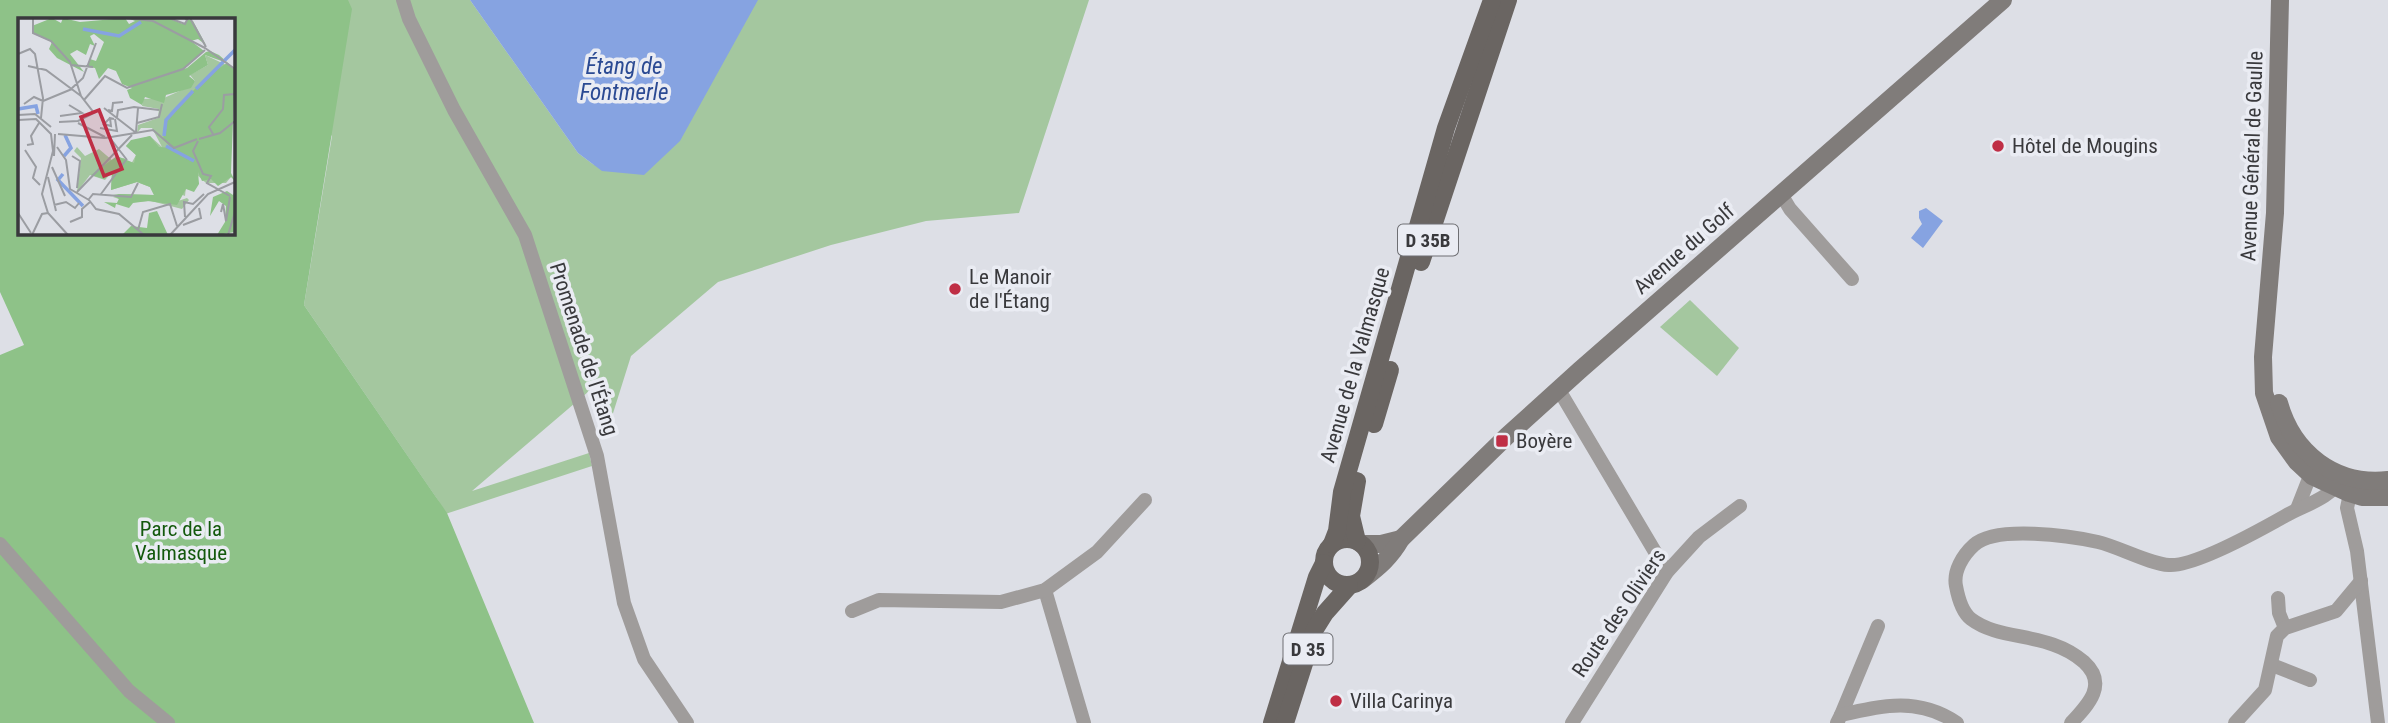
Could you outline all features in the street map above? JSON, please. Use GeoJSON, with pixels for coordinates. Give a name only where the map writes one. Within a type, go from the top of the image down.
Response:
{"type":"FeatureCollection","features":[{"type":"Feature","properties":{"kind":"main road","name":"Avenue de la Valmasque"},"geometry":{"type":"LineString","coordinates":[[1332,544],[1337,531],[1342,492],[1446,128],[1492,0]]}},
{"type":"Feature","properties":{"kind":"main road","name":"Avenue de la Valmasque"},"geometry":{"type":"LineString","coordinates":[[1359,543],[1351,516],[1353,495],[1440,200],[1465,135],[1508,0]]}},
{"type":"Feature","properties":{"kind":"main road"},"geometry":{"type":"LineString","coordinates":[[1446,128],[1465,135]]}},
{"type":"Feature","properties":{"kind":"main road"},"geometry":{"type":"LineString","coordinates":[[1344,539],[1359,543],[1367,550],[1370,566],[1356,583],[1335,582],[1325,571],[1324,563],[1332,544],[1344,539]]}},
{"type":"Feature","properties":{"kind":"main road","name":"D 35"},"geometry":{"type":"LineString","coordinates":[[1272,723],[1317,576],[1324,563]]}},
{"type":"Feature","properties":{"kind":"main road","name":"Avenue du Golf"},"geometry":{"type":"LineString","coordinates":[[1285,723],[1315,629],[1325,612],[1356,583]]}},
{"type":"Feature","properties":{"kind":"street","name":"Promenade de l'Étang"},"geometry":{"type":"LineString","coordinates":[[403,0],[409,19],[454,110],[525,235],[597,456],[624,603],[644,659],[687,723]]}},
{"type":"Feature","properties":{"kind":"street","name":"Avenue du Golf"},"geometry":{"type":"LineString","coordinates":[[1356,583],[1393,554],[1401,539],[1507,436],[2003,0]]}},
{"type":"Feature","properties":{"kind":"street","name":"Avenue Général de Gaulle"},"geometry":{"type":"LineString","coordinates":[[2280,0],[2276,213],[2262,372],[2267,406],[2279,437],[2312,477],[2339,482],[2388,482]]}},
{"type":"Feature","properties":{"kind":"street"},"geometry":{"type":"LineString","coordinates":[[1781,194],[1790,209],[1852,279]]}},
{"type":"Feature","properties":{"kind":"street","name":"Avenue Général de Gaulle"},"geometry":{"type":"LineString","coordinates":[[2268,313],[2269,360],[2281,411],[2290,430],[2302,447],[2339,482],[2362,497],[2388,497]]}},
{"type":"Feature","properties":{"kind":"street"},"geometry":{"type":"LineString","coordinates":[[1559,390],[1667,572]]}},
{"type":"Feature","properties":{"kind":"street"},"geometry":{"type":"LineString","coordinates":[[2297,509],[2312,477]]}},
{"type":"Feature","properties":{"kind":"street"},"geometry":{"type":"LineString","coordinates":[[2071,723],[2091,702],[2095,685],[2093,670],[2075,654],[2045,640],[1992,629],[1970,619],[1960,603],[1955,582],[1960,562],[1976,543],[2001,535],[2026,533],[2098,542],[2169,565],[2195,561],[2331,493],[2339,482]]}},
{"type":"Feature","properties":{"kind":"street"},"geometry":{"type":"LineString","coordinates":[[2339,482],[2355,535],[2378,723]]}},
{"type":"Feature","properties":{"kind":"street"},"geometry":{"type":"LineString","coordinates":[[852,611],[879,600],[1001,602],[1045,590],[1097,552],[1145,500]]}},
{"type":"Feature","properties":{"kind":"street","name":"Route des Oliviers"},"geometry":{"type":"LineString","coordinates":[[1572,723],[1667,572],[1699,537],[1740,506]]}},
{"type":"Feature","properties":{"kind":"street"},"geometry":{"type":"LineString","coordinates":[[1359,543],[1381,544],[1401,539]]}},
{"type":"Feature","properties":{"kind":"street"},"geometry":{"type":"LineString","coordinates":[[0,544],[129,691],[168,723]]}},
{"type":"Feature","properties":{"kind":"street"},"geometry":{"type":"LineString","coordinates":[[2235,723],[2265,690],[2277,636],[2285,628],[2336,611],[2361,581]]}},
{"type":"Feature","properties":{"kind":"street"},"geometry":{"type":"LineString","coordinates":[[1045,590],[1084,723]]}},
{"type":"Feature","properties":{"kind":"street"},"geometry":{"type":"LineString","coordinates":[[2278,598],[2279,613],[2285,628]]}},
{"type":"Feature","properties":{"kind":"street"},"geometry":{"type":"LineString","coordinates":[[1839,719],[1878,626]]}},
{"type":"Feature","properties":{"kind":"street"},"geometry":{"type":"LineString","coordinates":[[2272,665],[2310,680]]}},
{"type":"Feature","properties":{"kind":"street"},"geometry":{"type":"LineString","coordinates":[[1839,719],[1882,705],[1917,705],[1957,723]]}},
{"type":"Feature","properties":{"kind":"green space"},"geometry":{"type":"Polygon","coordinates":[[[0,0],[470,0],[578,153],[594,165],[492,0],[1089,0],[1019,213],[926,221],[831,245],[718,282],[631,356],[609,426],[602,380],[472,491],[589,453],[592,466],[427,520],[0,723],[0,408],[46,381],[0,261],[0,0]],[[18,18],[18,234],[225,234],[440,503],[304,305],[332,136],[234,18],[18,18]]]}},
{"type":"Feature","properties":{"kind":"green space","name":"Parc de la Valmasque"},"geometry":{"type":"Polygon","coordinates":[[[0,0],[348,0],[352,9],[304,305],[447,513],[534,723],[0,723],[0,355],[24,345],[0,292],[0,0]]]}},
{"type":"Feature","properties":{"kind":"green space"},"geometry":{"type":"Polygon","coordinates":[[[1690,300],[1739,348],[1717,376],[1660,327],[1690,300]]]}},
{"type":"Feature","properties":{"kind":"water","name":"Étang de Fontmerle"},"geometry":{"type":"Polygon","coordinates":[[[470,0],[758,0],[680,141],[644,175],[602,171],[578,153],[470,0]]]}},
{"type":"Feature","properties":{"kind":"water"},"geometry":{"type":"Polygon","coordinates":[[[1926,208],[1943,221],[1923,248],[1911,238],[1922,224],[1919,211],[1926,208]]]}},
{"type":"Feature","properties":{"kind":"place","name":"Hôtel de Mougins"},"geometry":{"type":"Point","coordinates":[1998,146]}},
{"type":"Feature","properties":{"kind":"place","name":"Le Manoir de l'Étang"},"geometry":{"type":"Point","coordinates":[955,289]}},
{"type":"Feature","properties":{"kind":"place","name":"Boyère"},"geometry":{"type":"Point","coordinates":[1502,441]}},
{"type":"Feature","properties":{"kind":"place","name":"Villa Carinya"},"geometry":{"type":"Point","coordinates":[1336,701]}}]}
